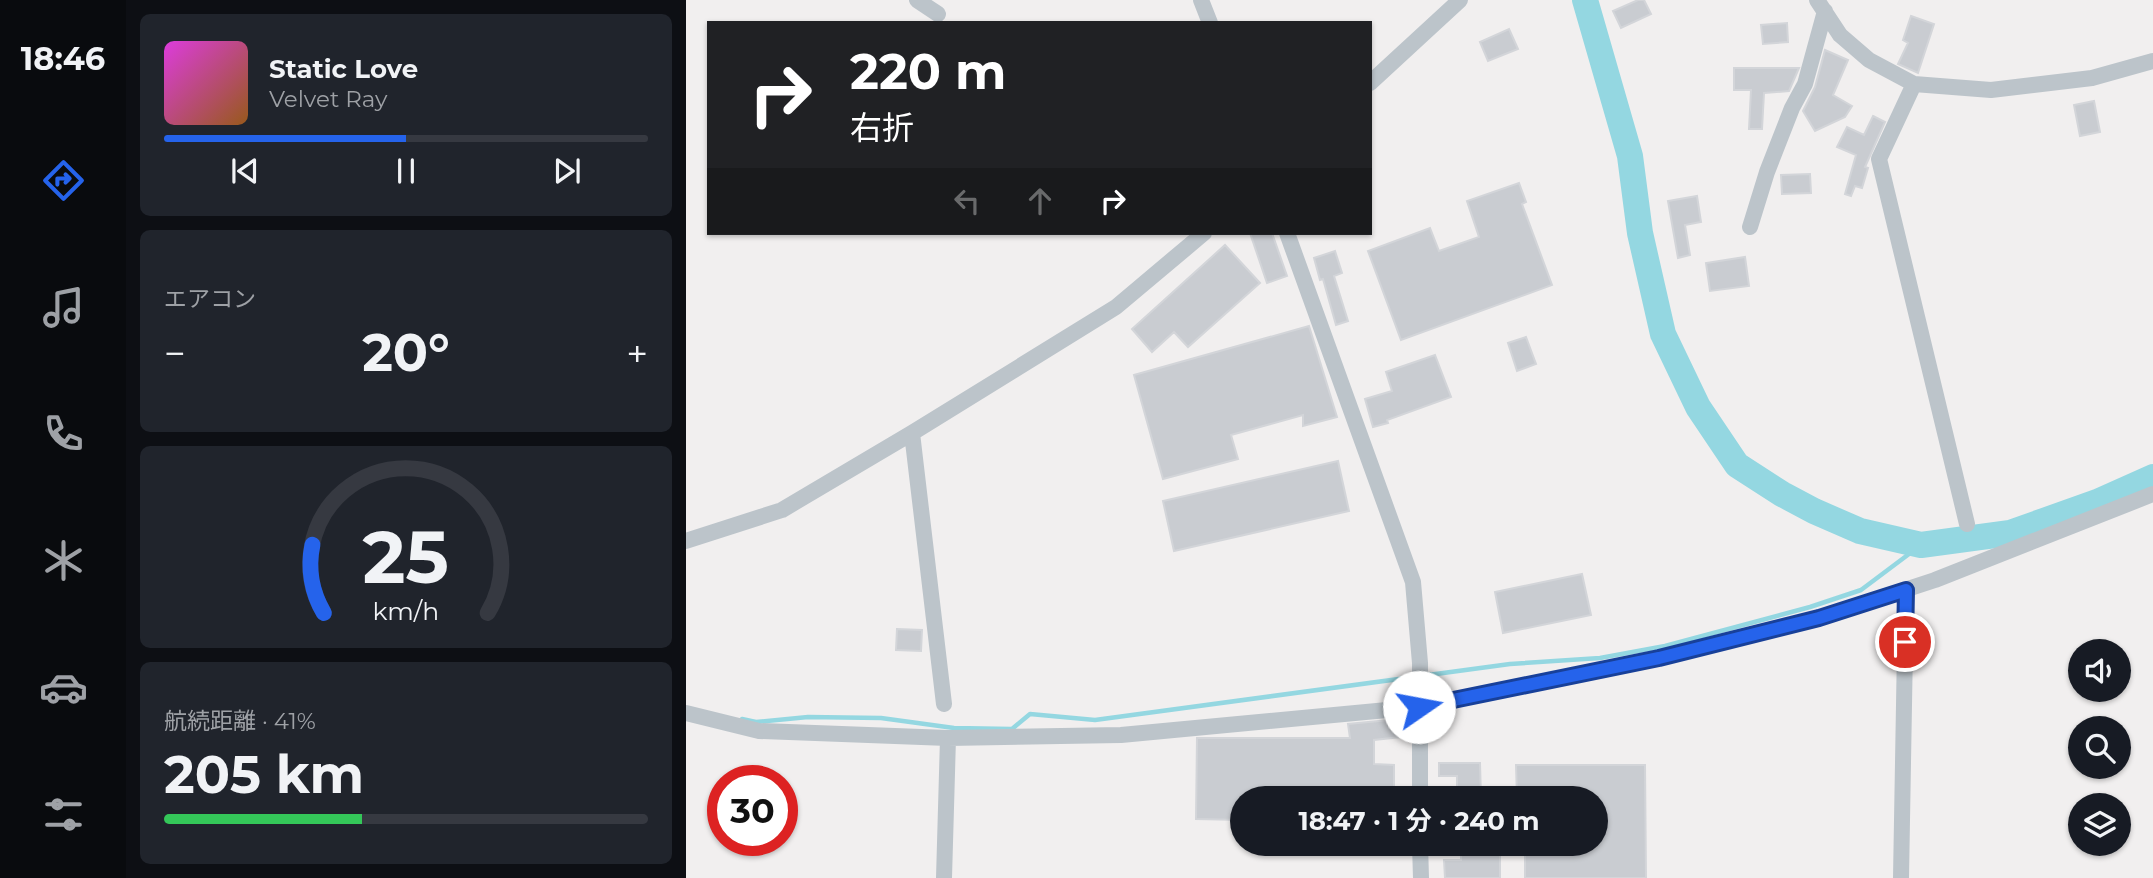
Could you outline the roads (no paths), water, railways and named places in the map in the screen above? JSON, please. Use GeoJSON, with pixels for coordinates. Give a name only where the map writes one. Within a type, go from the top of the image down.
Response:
{"type":"FeatureCollection","features":[{"type":"Feature","properties":{"kind":"street"},"geometry":{"type":"LineString","coordinates":[[918,0],[938,14]]}},
{"type":"Feature","properties":{"kind":"street"},"geometry":{"type":"LineString","coordinates":[[1201,0],[1209,21]]}},
{"type":"Feature","properties":{"kind":"street"},"geometry":{"type":"LineString","coordinates":[[1372,81],[1460,0]]}},
{"type":"Feature","properties":{"kind":"street"},"geometry":{"type":"LineString","coordinates":[[1821,6],[1840,35],[1869,60],[1914,84],[1991,90],[2092,79],[2153,61]]}},
{"type":"Feature","properties":{"kind":"street"},"geometry":{"type":"LineString","coordinates":[[1750,227],[1767,172],[1792,108],[1805,83],[1821,6]]}},
{"type":"Feature","properties":{"kind":"street"},"geometry":{"type":"LineString","coordinates":[[1914,84],[1879,159],[1967,524]]}},
{"type":"Feature","properties":{"kind":"street"},"geometry":{"type":"LineString","coordinates":[[686,541],[782,510],[912,433],[1116,307],[1202,235]]}},
{"type":"Feature","properties":{"kind":"street"},"geometry":{"type":"LineString","coordinates":[[1288,235],[1412,582],[1420,663],[1420,786]]}},
{"type":"Feature","properties":{"kind":"street"},"geometry":{"type":"LineString","coordinates":[[912,433],[944,704]]}},
{"type":"Feature","properties":{"kind":"street"},"geometry":{"type":"LineString","coordinates":[[686,713],[759,731],[948,738],[1121,734],[1419,704],[1659,658],[1819,618],[1906,590],[2153,494]]}},
{"type":"Feature","properties":{"kind":"street"},"geometry":{"type":"LineString","coordinates":[[1901,878],[1906,590]]}},
{"type":"Feature","properties":{"kind":"street"},"geometry":{"type":"LineString","coordinates":[[944,878],[948,738]]}},
{"type":"Feature","properties":{"kind":"street"},"geometry":{"type":"LineString","coordinates":[[1420,856],[1421,878]]}},
{"type":"Feature","properties":{"kind":"waterway"},"geometry":{"type":"LineString","coordinates":[[1585,0],[1630,156],[1640,233],[1663,334],[1698,407],[1737,465],[1814,511],[1860,531],[1921,545],[2010,533],[2097,502],[2153,477]]}},
{"type":"Feature","properties":{"kind":"waterway"},"geometry":{"type":"LineString","coordinates":[[742,719],[756,722],[808,717],[881,718],[954,728],[1012,729],[1030,714],[1095,720],[1510,664],[1600,658],[1665,646],[1810,607],[1861,590],[1921,545]]}}]}
